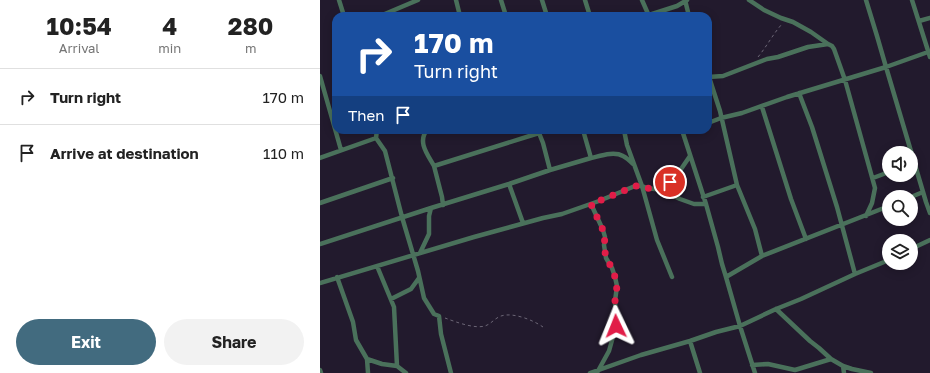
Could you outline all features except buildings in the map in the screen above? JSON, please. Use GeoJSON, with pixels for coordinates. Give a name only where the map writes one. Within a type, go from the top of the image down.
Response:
{"type":"FeatureCollection","features":[{"type":"Feature","properties":{"kind":"street"},"geometry":{"type":"LineString","coordinates":[[339,0],[343,12]]}},
{"type":"Feature","properties":{"kind":"street"},"geometry":{"type":"LineString","coordinates":[[390,12],[418,0]]}},
{"type":"Feature","properties":{"kind":"street"},"geometry":{"type":"LineString","coordinates":[[456,0],[459,12]]}},
{"type":"Feature","properties":{"kind":"street"},"geometry":{"type":"LineString","coordinates":[[500,0],[504,12]]}},
{"type":"Feature","properties":{"kind":"street"},"geometry":{"type":"LineString","coordinates":[[542,0],[546,12]]}},
{"type":"Feature","properties":{"kind":"street"},"geometry":{"type":"LineString","coordinates":[[585,0],[589,12]]}},
{"type":"Feature","properties":{"kind":"street"},"geometry":{"type":"LineString","coordinates":[[642,0],[646,12]]}},
{"type":"Feature","properties":{"kind":"street"},"geometry":{"type":"LineString","coordinates":[[659,12],[677,6],[686,0],[688,12]]}},
{"type":"Feature","properties":{"kind":"street"},"geometry":{"type":"LineString","coordinates":[[749,0],[764,10],[811,32],[832,46],[834,49],[845,80],[875,188],[872,203],[866,216]]}},
{"type":"Feature","properties":{"kind":"street"},"geometry":{"type":"LineString","coordinates":[[866,0],[908,146]]}},
{"type":"Feature","properties":{"kind":"street"},"geometry":{"type":"LineString","coordinates":[[712,121],[762,107],[799,93],[929,54],[912,0]]}},
{"type":"Feature","properties":{"kind":"street"},"geometry":{"type":"LineString","coordinates":[[919,21],[930,18]]}},
{"type":"Feature","properties":{"kind":"street"},"geometry":{"type":"LineString","coordinates":[[712,77],[723,76],[767,59],[808,47],[828,44]]}},
{"type":"Feature","properties":{"kind":"street"},"geometry":{"type":"LineString","coordinates":[[320,76],[332,118]]}},
{"type":"Feature","properties":{"kind":"street"},"geometry":{"type":"LineString","coordinates":[[712,87],[737,185],[755,229],[762,256]]}},
{"type":"Feature","properties":{"kind":"street"},"geometry":{"type":"LineString","coordinates":[[799,93],[812,126],[855,274]]}},
{"type":"Feature","properties":{"kind":"street"},"geometry":{"type":"LineString","coordinates":[[762,107],[791,199],[806,239]]}},
{"type":"Feature","properties":{"kind":"street"},"geometry":{"type":"LineString","coordinates":[[336,134],[341,150]]}},
{"type":"Feature","properties":{"kind":"street"},"geometry":{"type":"LineString","coordinates":[[376,134],[376,138],[385,151],[402,217],[414,255],[424,298],[434,314],[439,316],[441,334],[451,373]]}},
{"type":"Feature","properties":{"kind":"street"},"geometry":{"type":"LineString","coordinates":[[423,134],[422,143],[434,166],[443,205]]}},
{"type":"Feature","properties":{"kind":"street"},"geometry":{"type":"LineString","coordinates":[[434,166],[530,134]]}},
{"type":"Feature","properties":{"kind":"street"},"geometry":{"type":"LineString","coordinates":[[540,134],[550,170]]}},
{"type":"Feature","properties":{"kind":"street"},"geometry":{"type":"LineString","coordinates":[[585,134],[591,158]]}},
{"type":"Feature","properties":{"kind":"street"},"geometry":{"type":"LineString","coordinates":[[625,134],[633,164],[642,186],[657,240],[672,277]]}},
{"type":"Feature","properties":{"kind":"street"},"geometry":{"type":"LineString","coordinates":[[684,134],[706,204],[722,264],[755,373]]}},
{"type":"Feature","properties":{"kind":"street"},"geometry":{"type":"LineString","coordinates":[[320,158],[376,138]]}},
{"type":"Feature","properties":{"kind":"street"},"geometry":{"type":"LineString","coordinates":[[320,244],[591,158],[610,154],[619,154],[624,156],[633,164]]}},
{"type":"Feature","properties":{"kind":"street"},"geometry":{"type":"LineString","coordinates":[[662,190],[677,175],[690,156]]}},
{"type":"Feature","properties":{"kind":"street"},"geometry":{"type":"LineString","coordinates":[[873,178],[882,175]]}},
{"type":"Feature","properties":{"kind":"street"},"geometry":{"type":"LineString","coordinates":[[918,177],[930,214]]}},
{"type":"Feature","properties":{"kind":"street"},"geometry":{"type":"LineString","coordinates":[[320,203],[392,178]]}},
{"type":"Feature","properties":{"kind":"street"},"geometry":{"type":"LineString","coordinates":[[509,184],[523,223]]}},
{"type":"Feature","properties":{"kind":"street"},"geometry":{"type":"LineString","coordinates":[[703,197],[737,185]]}},
{"type":"Feature","properties":{"kind":"street"},"geometry":{"type":"LineString","coordinates":[[320,283],[523,223],[562,214],[635,186],[662,190],[694,204],[706,204]]}},
{"type":"Feature","properties":{"kind":"street"},"geometry":{"type":"LineString","coordinates":[[918,194],[923,192]]}},
{"type":"Feature","properties":{"kind":"street"},"geometry":{"type":"LineString","coordinates":[[591,204],[603,230],[605,237],[604,246],[606,258],[612,268],[617,286],[615,301],[616,326],[610,350],[598,371]]}},
{"type":"Feature","properties":{"kind":"street"},"geometry":{"type":"LineString","coordinates":[[420,253],[429,234],[429,216],[431,208]]}},
{"type":"Feature","properties":{"kind":"street"},"geometry":{"type":"LineString","coordinates":[[726,277],[762,256],[882,209]]}},
{"type":"Feature","properties":{"kind":"street"},"geometry":{"type":"LineString","coordinates":[[918,246],[930,240]]}},
{"type":"Feature","properties":{"kind":"street"},"geometry":{"type":"LineString","coordinates":[[590,373],[641,355],[740,326],[882,263]]}},
{"type":"Feature","properties":{"kind":"street"},"geometry":{"type":"LineString","coordinates":[[377,266],[394,307],[397,366]]}},
{"type":"Feature","properties":{"kind":"street"},"geometry":{"type":"LineString","coordinates":[[337,277],[353,322],[356,340],[367,360],[368,373]]}},
{"type":"Feature","properties":{"kind":"street"},"geometry":{"type":"LineString","coordinates":[[391,299],[411,288],[419,278]]}},
{"type":"Feature","properties":{"kind":"street"},"geometry":{"type":"LineString","coordinates":[[776,309],[831,359],[843,366],[871,373]]}},
{"type":"Feature","properties":{"kind":"street"},"geometry":{"type":"LineString","coordinates":[[690,341],[700,373]]}},
{"type":"Feature","properties":{"kind":"street"},"geometry":{"type":"LineString","coordinates":[[752,365],[768,364],[794,370],[831,359]]}},
{"type":"Feature","properties":{"kind":"street"},"geometry":{"type":"LineString","coordinates":[[367,360],[397,366],[406,373]]}},
{"type":"Feature","properties":{"kind":"street"},"geometry":{"type":"LineString","coordinates":[[843,366],[844,373]]}},
{"type":"Feature","properties":{"kind":"path"},"geometry":{"type":"LineString","coordinates":[[752,65],[764,49],[771,36],[786,19]]}},
{"type":"Feature","properties":{"kind":"path"},"geometry":{"type":"LineString","coordinates":[[439,316],[476,326],[485,326],[501,316],[511,315],[527,318],[543,327]]}},
{"type":"Feature","properties":{"kind":"route"},"geometry":{"type":"LineString","coordinates":[[616,326],[615,301],[617,286],[612,268],[606,258],[604,246],[605,237],[603,230],[591,204],[635,186],[662,190],[670,182]]}}]}
